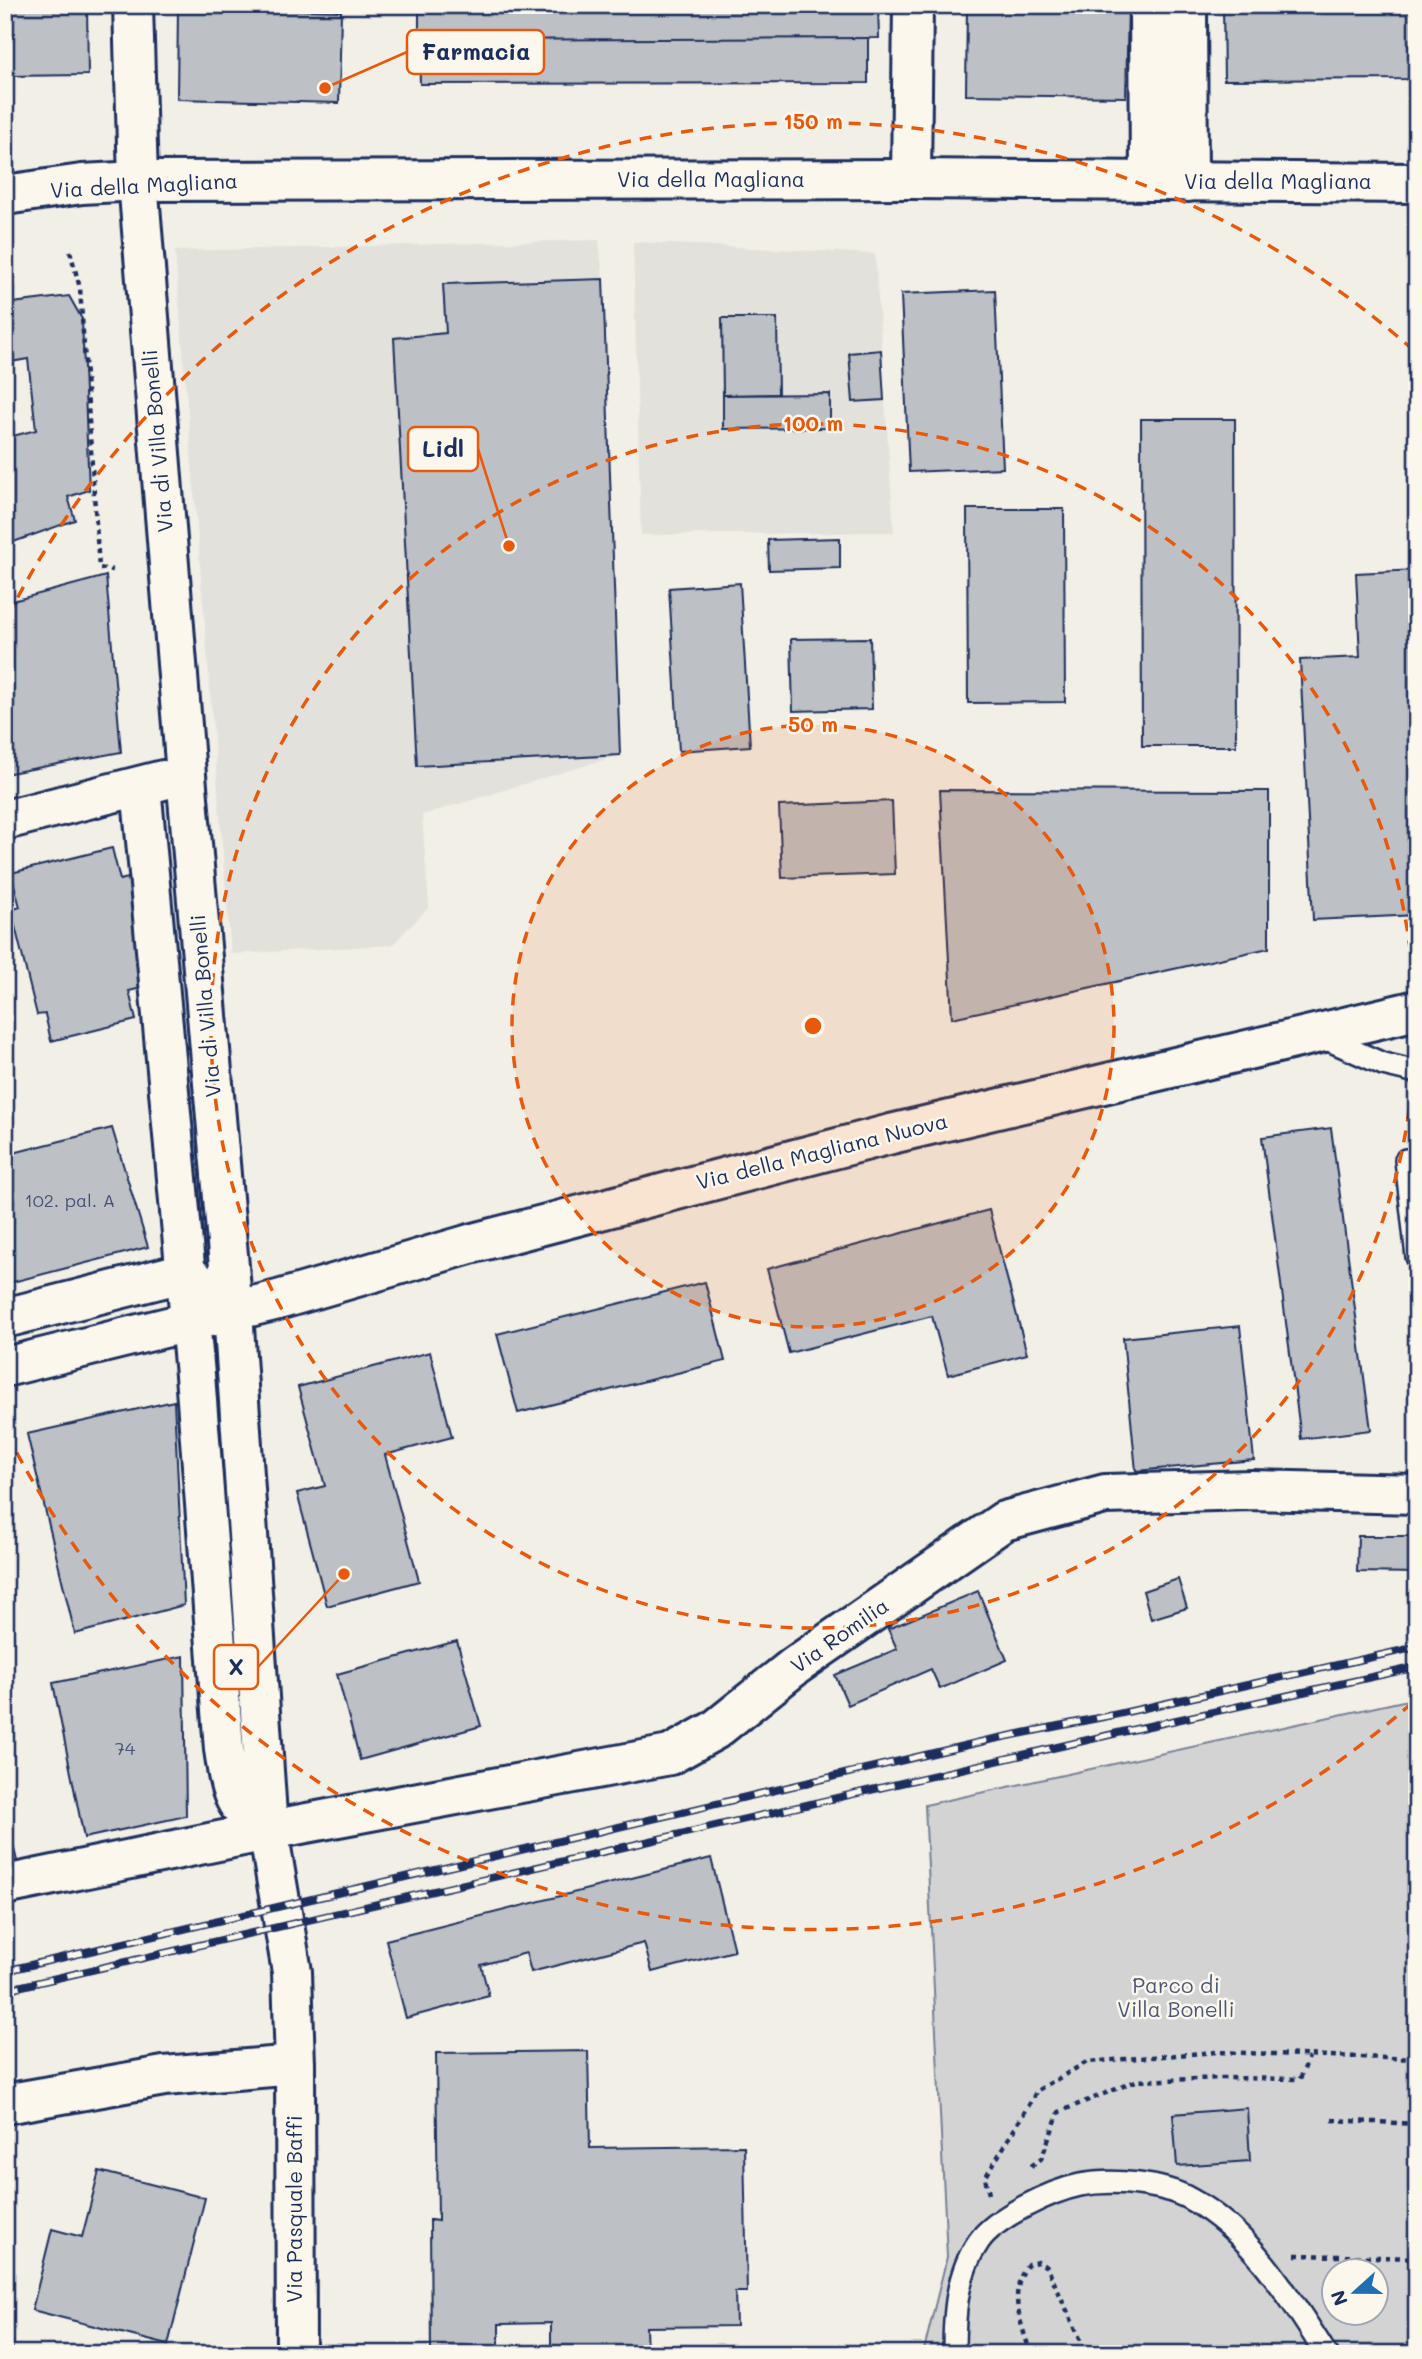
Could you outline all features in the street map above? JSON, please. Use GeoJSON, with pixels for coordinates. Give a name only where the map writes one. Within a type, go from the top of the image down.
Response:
{"type":"FeatureCollection","features":[{"type":"Feature","properties":{"kind":"street","name":"Via di Villa Bonelli"},"geometry":{"type":"LineString","coordinates":[[133,5],[138,181],[233,1312],[268,1830],[291,1962],[295,2065]]}},
{"type":"Feature","properties":{"kind":"street"},"geometry":{"type":"LineString","coordinates":[[911,179],[913,5]]}},
{"type":"Feature","properties":{"kind":"street"},"geometry":{"type":"LineString","coordinates":[[1149,5],[1150,181]]}},
{"type":"Feature","properties":{"kind":"street"},"geometry":{"type":"LineString","coordinates":[[1188,5],[1188,182]]}},
{"type":"Feature","properties":{"kind":"street","name":"Via della Magliana"},"geometry":{"type":"LineString","coordinates":[[5,195],[82,184],[138,181],[911,179],[1417,183]]}},
{"type":"Feature","properties":{"kind":"street"},"geometry":{"type":"LineString","coordinates":[[5,820],[186,775]]}},
{"type":"Feature","properties":{"kind":"street","name":"Via di Villa Bonelli"},"geometry":{"type":"LineString","coordinates":[[141,786],[186,1272],[227,1767],[231,1788],[244,1815],[268,1830]]}},
{"type":"Feature","properties":{"kind":"street","name":"Via della Magliana Nuova"},"geometry":{"type":"LineString","coordinates":[[5,1367],[233,1312],[470,1244],[865,1141],[1037,1098],[1417,1010]]}},
{"type":"Feature","properties":{"kind":"street"},"geometry":{"type":"LineString","coordinates":[[5,1318],[186,1272],[233,1312]]}},
{"type":"Feature","properties":{"kind":"street","name":"Via Romilia"},"geometry":{"type":"LineString","coordinates":[[5,1885],[268,1830],[670,1755],[715,1730],[795,1667],[1004,1521],[1105,1494],[1252,1490],[1417,1494]]}},
{"type":"Feature","properties":{"kind":"street"},"geometry":{"type":"LineString","coordinates":[[5,2104],[164,2076],[295,2065]]}},
{"type":"Feature","properties":{"kind":"street","name":"Via Pasquale Baffi"},"geometry":{"type":"LineString","coordinates":[[295,2065],[296,2354]]}},
{"type":"Feature","properties":{"kind":"lane"},"geometry":{"type":"LineString","coordinates":[[1315,1033],[1383,1063],[1417,1072]]}},
{"type":"Feature","properties":{"kind":"lane"},"geometry":{"type":"LineString","coordinates":[[1406,1160],[1417,1257]]}},
{"type":"Feature","properties":{"kind":"lane"},"geometry":{"type":"LineString","coordinates":[[954,2354],[954,2319],[962,2274],[979,2241],[999,2220],[1032,2203],[1080,2185],[1121,2184],[1158,2187],[1190,2199],[1226,2225],[1270,2270],[1326,2354]]}},
{"type":"Feature","properties":{"kind":"path"},"geometry":{"type":"LineString","coordinates":[[70,251],[80,288],[99,568],[113,570]]}},
{"type":"Feature","properties":{"kind":"path"},"geometry":{"type":"LineString","coordinates":[[999,2220],[985,2178],[1038,2090],[1087,2062],[1216,2052],[1417,2059]]}},
{"type":"Feature","properties":{"kind":"path"},"geometry":{"type":"LineString","coordinates":[[1020,2173],[1041,2160],[1059,2112],[1136,2081],[1300,2079],[1309,2056]]}},
{"type":"Feature","properties":{"kind":"path"},"geometry":{"type":"LineString","coordinates":[[1332,2120],[1417,2124]]}},
{"type":"Feature","properties":{"kind":"path"},"geometry":{"type":"LineString","coordinates":[[989,2194],[1000,2187]]}},
{"type":"Feature","properties":{"kind":"path"},"geometry":{"type":"LineString","coordinates":[[1270,2270],[1294,2255],[1417,2258]]}},
{"type":"Feature","properties":{"kind":"path"},"geometry":{"type":"LineString","coordinates":[[1031,2354],[1019,2318],[1016,2294],[1019,2276],[1028,2264],[1038,2262],[1047,2267],[1087,2354]]}},
{"type":"Feature","properties":{"kind":"shaded area"},"geometry":{"type":"Polygon","coordinates":[[[599,240],[603,279],[620,755],[422,815],[429,907],[392,945],[231,954],[175,251],[599,240]]]}},
{"type":"Feature","properties":{"kind":"shaded area"},"geometry":{"type":"Polygon","coordinates":[[[633,242],[875,254],[894,532],[641,535],[633,242]]]}},
{"type":"Feature","properties":{"kind":"green space","name":"Parco di Villa Bonelli"},"geometry":{"type":"Polygon","coordinates":[[[1417,1698],[1417,2354],[923,2354],[947,2257],[925,1805],[1417,1698]]]}},
{"type":"Feature","properties":{"kind":"building"},"geometry":{"type":"Polygon","coordinates":[[[5,5],[87,5],[88,75],[5,76],[5,5]]]}},
{"type":"Feature","properties":{"kind":"building"},"geometry":{"type":"Polygon","coordinates":[[[419,5],[878,5],[879,38],[419,40],[419,5]]]}},
{"type":"Feature","properties":{"kind":"building"},"geometry":{"type":"Polygon","coordinates":[[[967,5],[1128,5],[1126,97],[966,95],[967,5]]]}},
{"type":"Feature","properties":{"kind":"building"},"geometry":{"type":"Polygon","coordinates":[[[1223,5],[1417,5],[1417,79],[1224,80],[1223,5]]]}},
{"type":"Feature","properties":{"kind":"building"},"geometry":{"type":"Polygon","coordinates":[[[178,7],[341,11],[339,103],[177,99],[178,7]]]}},
{"type":"Feature","properties":{"kind":"building"},"geometry":{"type":"Polygon","coordinates":[[[868,38],[868,83],[420,84],[419,40],[868,38]]]}},
{"type":"Feature","properties":{"kind":"building"},"geometry":{"type":"Polygon","coordinates":[[[603,279],[620,755],[417,766],[394,338],[446,333],[443,284],[603,279]]]}},
{"type":"Feature","properties":{"kind":"building"},"geometry":{"type":"Polygon","coordinates":[[[995,290],[1003,468],[909,472],[901,294],[995,290]]]}},
{"type":"Feature","properties":{"kind":"building"},"geometry":{"type":"Polygon","coordinates":[[[69,296],[82,319],[89,490],[68,497],[75,520],[8,544],[5,537],[5,438],[36,430],[28,359],[5,363],[5,304],[69,296]]]}},
{"type":"Feature","properties":{"kind":"building"},"geometry":{"type":"Polygon","coordinates":[[[722,318],[777,318],[778,394],[723,395],[722,318]]]}},
{"type":"Feature","properties":{"kind":"building"},"geometry":{"type":"Polygon","coordinates":[[[881,350],[884,400],[853,402],[849,353],[881,350]]]}},
{"type":"Feature","properties":{"kind":"building"},"geometry":{"type":"Polygon","coordinates":[[[830,394],[830,428],[723,429],[723,395],[830,394]]]}},
{"type":"Feature","properties":{"kind":"building"},"geometry":{"type":"Polygon","coordinates":[[[1141,419],[1235,419],[1236,746],[1142,746],[1141,419]]]}},
{"type":"Feature","properties":{"kind":"building"},"geometry":{"type":"Polygon","coordinates":[[[967,509],[1064,509],[1065,702],[968,703],[967,509]]]}},
{"type":"Feature","properties":{"kind":"building"},"geometry":{"type":"Polygon","coordinates":[[[840,538],[840,568],[769,570],[768,540],[840,538]]]}},
{"type":"Feature","properties":{"kind":"building"},"geometry":{"type":"Polygon","coordinates":[[[1417,570],[1417,915],[1313,920],[1300,660],[1360,657],[1356,573],[1417,570]]]}},
{"type":"Feature","properties":{"kind":"building"},"geometry":{"type":"Polygon","coordinates":[[[106,576],[121,752],[5,774],[5,603],[106,576]]]}},
{"type":"Feature","properties":{"kind":"building"},"geometry":{"type":"Polygon","coordinates":[[[740,583],[750,746],[679,751],[669,588],[740,583]]]}},
{"type":"Feature","properties":{"kind":"building"},"geometry":{"type":"Polygon","coordinates":[[[870,638],[872,709],[793,711],[791,639],[870,638]]]}},
{"type":"Feature","properties":{"kind":"building"},"geometry":{"type":"Polygon","coordinates":[[[940,790],[1269,791],[1269,948],[952,1018],[940,790]]]}},
{"type":"Feature","properties":{"kind":"building"},"geometry":{"type":"Polygon","coordinates":[[[892,801],[895,874],[782,878],[779,806],[892,801]]]}},
{"type":"Feature","properties":{"kind":"building"},"geometry":{"type":"Polygon","coordinates":[[[112,848],[120,880],[128,878],[154,985],[129,991],[136,1020],[51,1041],[45,1014],[37,1015],[11,910],[20,907],[11,873],[112,848]]]}},
{"type":"Feature","properties":{"kind":"building"},"geometry":{"type":"Polygon","coordinates":[[[112,1128],[148,1247],[5,1284],[5,1155],[112,1128]]]}},
{"type":"Feature","properties":{"kind":"building"},"geometry":{"type":"Polygon","coordinates":[[[1331,1128],[1371,1430],[1301,1439],[1262,1137],[1331,1128]]]}},
{"type":"Feature","properties":{"kind":"building"},"geometry":{"type":"Polygon","coordinates":[[[989,1210],[1027,1354],[948,1375],[932,1316],[789,1353],[767,1269],[989,1210]]]}},
{"type":"Feature","properties":{"kind":"building"},"geometry":{"type":"Polygon","coordinates":[[[705,1282],[725,1361],[518,1413],[497,1334],[705,1282]]]}},
{"type":"Feature","properties":{"kind":"building"},"geometry":{"type":"Polygon","coordinates":[[[1240,1326],[1254,1460],[1136,1471],[1123,1338],[1240,1326]]]}},
{"type":"Feature","properties":{"kind":"building"},"geometry":{"type":"Polygon","coordinates":[[[430,1352],[452,1437],[385,1455],[419,1581],[327,1606],[297,1493],[325,1486],[298,1387],[430,1352]]]}},
{"type":"Feature","properties":{"kind":"building"},"geometry":{"type":"Polygon","coordinates":[[[174,1401],[184,1605],[75,1634],[27,1434],[174,1401]]]}},
{"type":"Feature","properties":{"kind":"building"},"geometry":{"type":"Polygon","coordinates":[[[1358,1536],[1417,1536],[1417,1573],[1357,1572],[1358,1536]]]}},
{"type":"Feature","properties":{"kind":"building"},"geometry":{"type":"Polygon","coordinates":[[[1178,1579],[1187,1608],[1151,1619],[1143,1591],[1178,1579]]]}},
{"type":"Feature","properties":{"kind":"building"},"geometry":{"type":"Polygon","coordinates":[[[978,1591],[1007,1660],[940,1689],[931,1669],[848,1705],[835,1675],[897,1649],[888,1629],[978,1591]]]}},
{"type":"Feature","properties":{"kind":"building"},"geometry":{"type":"Polygon","coordinates":[[[457,1641],[481,1726],[360,1760],[337,1674],[457,1641]]]}},
{"type":"Feature","properties":{"kind":"building"},"geometry":{"type":"Polygon","coordinates":[[[184,1656],[186,1816],[84,1838],[53,1683],[184,1656]]]}},
{"type":"Feature","properties":{"kind":"building"},"geometry":{"type":"Polygon","coordinates":[[[5,1813],[19,1869],[5,1871],[5,1813]]]}},
{"type":"Feature","properties":{"kind":"building"},"geometry":{"type":"Polygon","coordinates":[[[711,1858],[734,1951],[652,1972],[644,1943],[531,1972],[526,1953],[481,1965],[489,1996],[406,2018],[386,1940],[711,1858]]]}},
{"type":"Feature","properties":{"kind":"building"},"geometry":{"type":"Polygon","coordinates":[[[588,2051],[590,2148],[744,2146],[747,2292],[735,2292],[736,2326],[646,2327],[647,2354],[551,2354],[551,2323],[499,2324],[499,2354],[431,2354],[430,2220],[438,2221],[436,2053],[588,2051]]]}},
{"type":"Feature","properties":{"kind":"building"},"geometry":{"type":"Polygon","coordinates":[[[1247,2108],[1250,2161],[1177,2166],[1173,2114],[1247,2108]]]}},
{"type":"Feature","properties":{"kind":"building"},"geometry":{"type":"Polygon","coordinates":[[[99,2171],[205,2198],[168,2345],[32,2310],[52,2229],[82,2237],[99,2171]]]}},
{"type":"Feature","properties":{"kind":"building"},"geometry":{"type":"Polygon","coordinates":[[[12,2340],[13,2354],[5,2354],[5,2341],[12,2340]]]}},
{"type":"Feature","properties":{"kind":"railway"},"geometry":{"type":"LineString","coordinates":[[5,1971],[989,1740],[1417,1647]]}},
{"type":"Feature","properties":{"kind":"railway"},"geometry":{"type":"LineString","coordinates":[[5,1990],[1122,1732],[1417,1667]]}},
{"type":"Feature","properties":{"kind":"place","name":"Farmacia"},"geometry":{"type":"Point","coordinates":[325,88]}},
{"type":"Feature","properties":{"kind":"place","name":"Lidl"},"geometry":{"type":"Point","coordinates":[509,546]}},
{"type":"Feature","properties":{"kind":"place","name":"X"},"geometry":{"type":"Point","coordinates":[344,1574]}}]}
